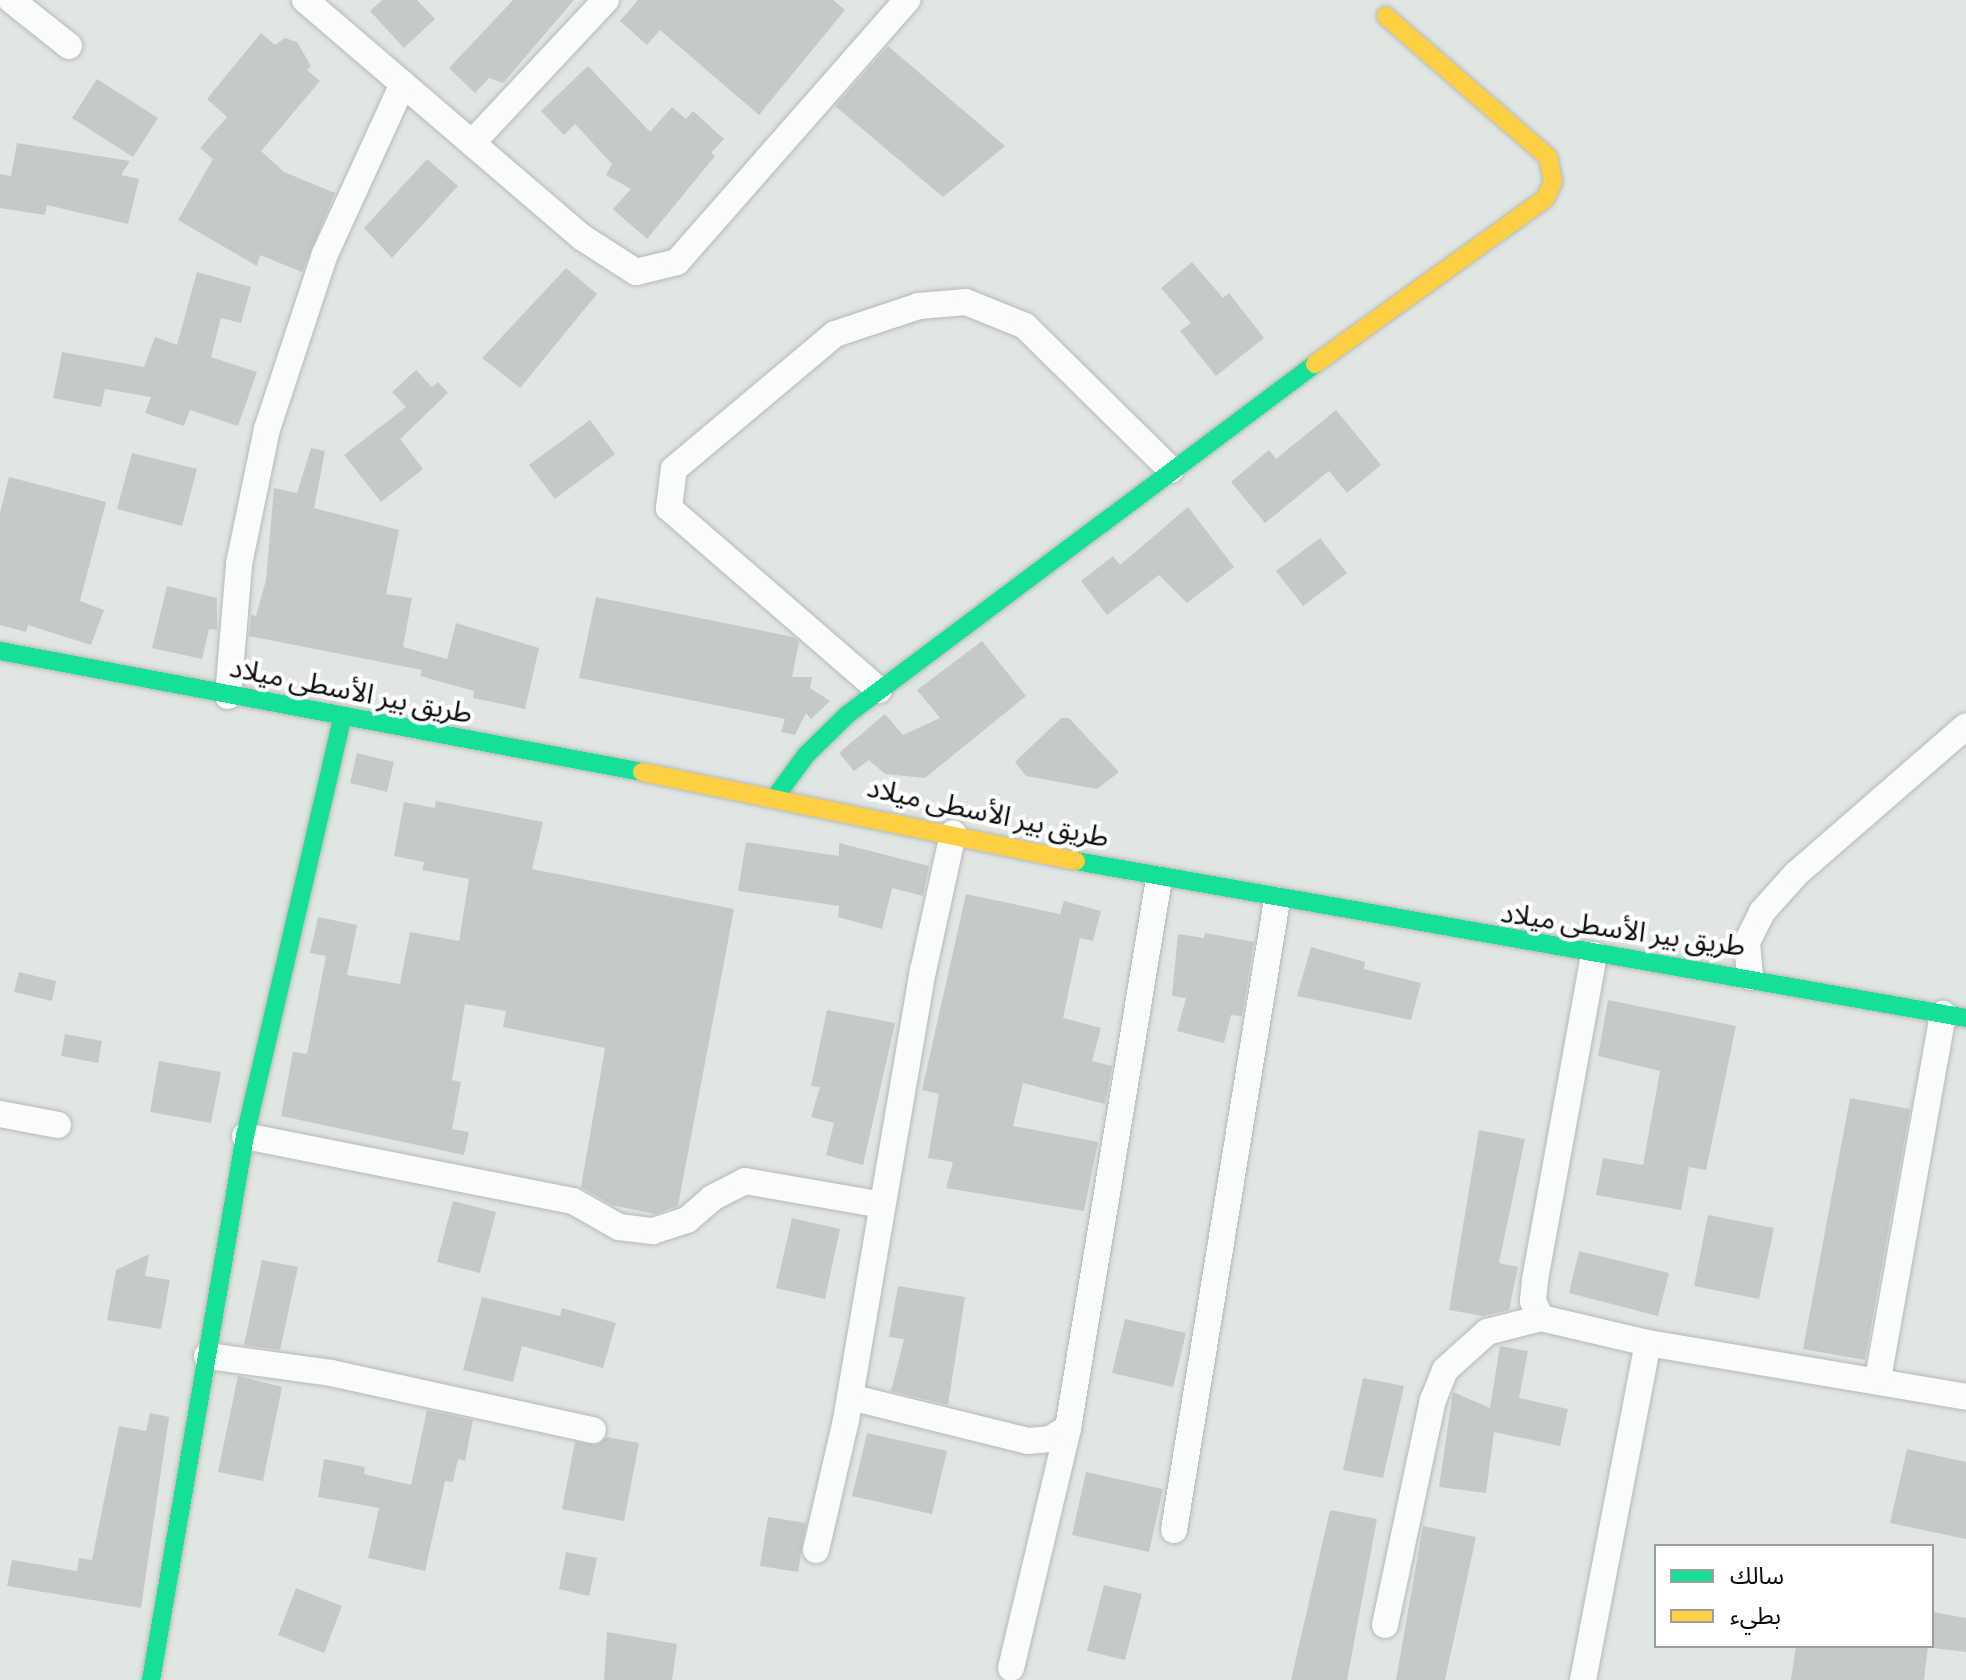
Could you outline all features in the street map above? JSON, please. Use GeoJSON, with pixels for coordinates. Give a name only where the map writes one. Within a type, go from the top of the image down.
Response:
{"type":"FeatureCollection","features":[{"type":"Feature","properties":{"kind":"street"},"geometry":{"type":"LineString","coordinates":[[11,0],[69,46]]}},
{"type":"Feature","properties":{"kind":"street"},"geometry":{"type":"LineString","coordinates":[[472,143],[606,0]]}},
{"type":"Feature","properties":{"kind":"street"},"geometry":{"type":"LineString","coordinates":[[321,5],[403,84],[583,238],[636,272],[677,262],[907,0]]}},
{"type":"Feature","properties":{"kind":"street"},"geometry":{"type":"LineString","coordinates":[[776,796],[806,755],[879,690],[1171,470],[1545,199],[1553,182],[1548,157],[1386,16]]}},
{"type":"Feature","properties":{"kind":"street"},"geometry":{"type":"LineString","coordinates":[[228,696],[239,564],[267,429],[325,254],[403,84]]}},
{"type":"Feature","properties":{"kind":"street"},"geometry":{"type":"LineString","coordinates":[[879,690],[669,508],[674,469],[835,334],[919,306],[966,302],[1025,326],[1171,470]]}},
{"type":"Feature","properties":{"kind":"street","name":"طريق بير الأسطى ميلاد"},"geometry":{"type":"LineString","coordinates":[[0,651],[342,719],[776,796],[1159,879],[1594,955],[1750,977],[1954,1016]]}},
{"type":"Feature","properties":{"kind":"street"},"geometry":{"type":"LineString","coordinates":[[151,1680],[245,1136],[342,719]]}},
{"type":"Feature","properties":{"kind":"street"},"geometry":{"type":"LineString","coordinates":[[1750,977],[1747,942],[1762,912],[1796,874],[1966,726]]}},
{"type":"Feature","properties":{"kind":"street"},"geometry":{"type":"LineString","coordinates":[[816,1550],[850,1397],[882,1205],[953,833]]}},
{"type":"Feature","properties":{"kind":"street"},"geometry":{"type":"LineString","coordinates":[[1011,1668],[1068,1428],[1159,879]]}},
{"type":"Feature","properties":{"kind":"street"},"geometry":{"type":"LineString","coordinates":[[1174,1530],[1277,900]]}},
{"type":"Feature","properties":{"kind":"street"},"geometry":{"type":"LineString","coordinates":[[1541,1318],[1533,1301],[1535,1281],[1594,955]]}},
{"type":"Feature","properties":{"kind":"street"},"geometry":{"type":"LineString","coordinates":[[1878,1379],[1954,1016]]}},
{"type":"Feature","properties":{"kind":"street"},"geometry":{"type":"LineString","coordinates":[[0,1114],[58,1125]]}},
{"type":"Feature","properties":{"kind":"street"},"geometry":{"type":"LineString","coordinates":[[245,1136],[573,1201],[619,1227],[653,1231],[687,1220],[712,1198],[745,1181],[882,1205]]}},
{"type":"Feature","properties":{"kind":"street"},"geometry":{"type":"LineString","coordinates":[[1385,1625],[1433,1400],[1445,1370],[1487,1332],[1541,1318],[1648,1343],[1878,1379],[1966,1397]]}},
{"type":"Feature","properties":{"kind":"street"},"geometry":{"type":"LineString","coordinates":[[1583,1680],[1648,1343]]}},
{"type":"Feature","properties":{"kind":"street"},"geometry":{"type":"LineString","coordinates":[[207,1356],[331,1373],[593,1430]]}},
{"type":"Feature","properties":{"kind":"street"},"geometry":{"type":"LineString","coordinates":[[850,1397],[1028,1441],[1050,1439],[1068,1428]]}},
{"type":"Feature","properties":{"kind":"building"},"geometry":{"type":"Polygon","coordinates":[[[382,0],[417,0],[435,19],[404,48],[370,11],[382,0]]]}},
{"type":"Feature","properties":{"kind":"building"},"geometry":{"type":"Polygon","coordinates":[[[513,0],[574,0],[503,83],[489,78],[475,93],[449,68],[513,0]]]}},
{"type":"Feature","properties":{"kind":"building"},"geometry":{"type":"Polygon","coordinates":[[[638,0],[833,0],[845,10],[759,115],[660,30],[647,45],[620,21],[638,0]]]}},
{"type":"Feature","properties":{"kind":"building"},"geometry":{"type":"Polygon","coordinates":[[[261,33],[275,45],[285,38],[297,42],[311,66],[307,70],[320,81],[261,151],[284,172],[335,193],[302,272],[260,255],[257,266],[178,220],[213,159],[200,148],[227,117],[207,99],[261,33]]]}},
{"type":"Feature","properties":{"kind":"building"},"geometry":{"type":"Polygon","coordinates":[[[888,46],[1005,146],[943,197],[835,106],[888,46]]]}},
{"type":"Feature","properties":{"kind":"building"},"geometry":{"type":"Polygon","coordinates":[[[588,66],[650,132],[672,107],[686,119],[693,111],[724,139],[711,153],[715,156],[647,239],[613,209],[631,189],[606,175],[612,164],[575,124],[564,135],[541,111],[588,66]]]}},
{"type":"Feature","properties":{"kind":"building"},"geometry":{"type":"Polygon","coordinates":[[[97,79],[158,118],[133,157],[72,118],[97,79]]]}},
{"type":"Feature","properties":{"kind":"building"},"geometry":{"type":"Polygon","coordinates":[[[17,143],[130,161],[121,175],[139,179],[128,224],[47,205],[45,215],[0,208],[0,174],[11,176],[17,143]]]}},
{"type":"Feature","properties":{"kind":"building"},"geometry":{"type":"Polygon","coordinates":[[[427,159],[458,186],[392,258],[364,228],[427,159]]]}},
{"type":"Feature","properties":{"kind":"building"},"geometry":{"type":"Polygon","coordinates":[[[1192,262],[1223,298],[1229,293],[1264,338],[1216,376],[1180,331],[1191,323],[1161,288],[1192,262]]]}},
{"type":"Feature","properties":{"kind":"building"},"geometry":{"type":"Polygon","coordinates":[[[566,268],[597,294],[520,388],[482,358],[566,268]]]}},
{"type":"Feature","properties":{"kind":"building"},"geometry":{"type":"Polygon","coordinates":[[[197,272],[251,287],[241,323],[221,318],[211,357],[257,372],[238,426],[190,410],[184,426],[145,413],[151,397],[105,389],[101,407],[53,398],[62,352],[144,367],[155,337],[177,345],[197,272]]]}},
{"type":"Feature","properties":{"kind":"building"},"geometry":{"type":"Polygon","coordinates":[[[416,370],[432,387],[438,382],[448,393],[400,439],[423,469],[381,502],[344,455],[406,407],[392,392],[416,370]]]}},
{"type":"Feature","properties":{"kind":"building"},"geometry":{"type":"Polygon","coordinates":[[[1336,410],[1381,465],[1347,493],[1329,471],[1265,523],[1231,482],[1269,450],[1276,459],[1336,410]]]}},
{"type":"Feature","properties":{"kind":"building"},"geometry":{"type":"Polygon","coordinates":[[[590,420],[615,454],[555,499],[529,465],[590,420]]]}},
{"type":"Feature","properties":{"kind":"building"},"geometry":{"type":"Polygon","coordinates":[[[311,448],[325,451],[314,508],[399,530],[386,594],[412,598],[403,647],[447,659],[456,623],[539,648],[525,709],[473,698],[474,691],[420,676],[422,670],[249,636],[251,615],[256,616],[266,580],[274,488],[297,493],[311,448]]]}},
{"type":"Feature","properties":{"kind":"building"},"geometry":{"type":"Polygon","coordinates":[[[132,453],[197,469],[182,526],[117,509],[132,453]]]}},
{"type":"Feature","properties":{"kind":"building"},"geometry":{"type":"Polygon","coordinates":[[[9,477],[106,502],[80,601],[104,610],[91,645],[28,625],[26,632],[0,625],[0,513],[9,477]]]}},
{"type":"Feature","properties":{"kind":"building"},"geometry":{"type":"Polygon","coordinates":[[[1188,507],[1234,567],[1187,603],[1159,575],[1107,615],[1081,581],[1113,556],[1120,565],[1188,507]]]}},
{"type":"Feature","properties":{"kind":"building"},"geometry":{"type":"Polygon","coordinates":[[[1320,538],[1347,573],[1303,606],[1276,571],[1320,538]]]}},
{"type":"Feature","properties":{"kind":"building"},"geometry":{"type":"Polygon","coordinates":[[[167,586],[217,598],[217,630],[209,629],[202,659],[152,648],[167,586]]]}},
{"type":"Feature","properties":{"kind":"building"},"geometry":{"type":"Polygon","coordinates":[[[596,597],[793,637],[799,642],[792,677],[812,677],[810,688],[830,701],[811,719],[806,713],[795,735],[781,732],[785,719],[579,678],[596,597]]]}},
{"type":"Feature","properties":{"kind":"building"},"geometry":{"type":"Polygon","coordinates":[[[982,641],[1026,696],[925,778],[885,774],[869,760],[854,771],[839,753],[885,714],[903,735],[940,718],[917,690],[982,641]]]}},
{"type":"Feature","properties":{"kind":"building"},"geometry":{"type":"Polygon","coordinates":[[[1061,718],[1069,718],[1119,772],[1097,789],[1026,776],[1015,762],[1061,718]]]}},
{"type":"Feature","properties":{"kind":"building"},"geometry":{"type":"Polygon","coordinates":[[[357,753],[394,762],[387,792],[350,783],[357,753]]]}},
{"type":"Feature","properties":{"kind":"building"},"geometry":{"type":"Polygon","coordinates":[[[436,801],[543,822],[532,869],[734,909],[678,1206],[655,1214],[612,1205],[581,1187],[605,1048],[503,1027],[506,1011],[465,1004],[452,1080],[461,1082],[452,1129],[469,1132],[464,1155],[281,1116],[293,1052],[307,1054],[326,956],[310,953],[318,917],[357,925],[347,975],[400,984],[410,932],[459,941],[469,879],[422,870],[424,862],[394,856],[404,802],[435,808],[436,801]]]}},
{"type":"Feature","properties":{"kind":"building"},"geometry":{"type":"Polygon","coordinates":[[[746,842],[839,856],[839,843],[929,866],[923,896],[892,888],[882,929],[838,917],[839,906],[738,891],[746,842]]]}},
{"type":"Feature","properties":{"kind":"building"},"geometry":{"type":"Polygon","coordinates":[[[966,894],[1060,914],[1064,901],[1101,911],[1093,941],[1080,938],[1063,1018],[1101,1028],[1092,1061],[1112,1066],[1105,1104],[1023,1083],[1013,1126],[1098,1142],[1084,1211],[946,1188],[953,1162],[928,1158],[939,1094],[922,1090],[966,894]]]}},
{"type":"Feature","properties":{"kind":"building"},"geometry":{"type":"Polygon","coordinates":[[[1205,933],[1254,942],[1242,1016],[1231,1015],[1224,1043],[1177,1031],[1186,998],[1172,996],[1178,934],[1204,938],[1205,933]]]}},
{"type":"Feature","properties":{"kind":"building"},"geometry":{"type":"Polygon","coordinates":[[[1311,947],[1365,962],[1364,969],[1421,983],[1411,1020],[1297,996],[1311,947]]]}},
{"type":"Feature","properties":{"kind":"building"},"geometry":{"type":"Polygon","coordinates":[[[19,972],[56,981],[52,1001],[14,992],[19,972]]]}},
{"type":"Feature","properties":{"kind":"building"},"geometry":{"type":"Polygon","coordinates":[[[1608,1000],[1736,1026],[1706,1170],[1689,1167],[1681,1210],[1596,1195],[1603,1158],[1643,1165],[1660,1071],[1598,1056],[1608,1000]]]}},
{"type":"Feature","properties":{"kind":"building"},"geometry":{"type":"Polygon","coordinates":[[[827,1010],[895,1023],[863,1165],[826,1155],[834,1123],[811,1117],[820,1087],[811,1086],[827,1010]]]}},
{"type":"Feature","properties":{"kind":"building"},"geometry":{"type":"Polygon","coordinates":[[[65,1034],[102,1041],[98,1063],[61,1056],[65,1034]]]}},
{"type":"Feature","properties":{"kind":"building"},"geometry":{"type":"Polygon","coordinates":[[[159,1061],[221,1072],[211,1123],[150,1112],[159,1061]]]}},
{"type":"Feature","properties":{"kind":"building"},"geometry":{"type":"Polygon","coordinates":[[[1850,1098],[1910,1109],[1865,1360],[1803,1349],[1850,1098]]]}},
{"type":"Feature","properties":{"kind":"building"},"geometry":{"type":"Polygon","coordinates":[[[1479,1130],[1525,1139],[1499,1263],[1518,1267],[1509,1310],[1483,1316],[1449,1310],[1479,1130]]]}},
{"type":"Feature","properties":{"kind":"building"},"geometry":{"type":"Polygon","coordinates":[[[453,1201],[496,1212],[480,1273],[437,1262],[453,1201]]]}},
{"type":"Feature","properties":{"kind":"building"},"geometry":{"type":"Polygon","coordinates":[[[1708,1215],[1774,1228],[1759,1299],[1694,1286],[1708,1215]]]}},
{"type":"Feature","properties":{"kind":"building"},"geometry":{"type":"Polygon","coordinates":[[[792,1218],[840,1229],[825,1299],[776,1288],[792,1218]]]}},
{"type":"Feature","properties":{"kind":"building"},"geometry":{"type":"Polygon","coordinates":[[[1579,1251],[1669,1273],[1658,1316],[1569,1293],[1579,1251]]]}},
{"type":"Feature","properties":{"kind":"building"},"geometry":{"type":"Polygon","coordinates":[[[149,1254],[145,1276],[170,1280],[161,1329],[107,1320],[116,1270],[149,1254]]]}},
{"type":"Feature","properties":{"kind":"building"},"geometry":{"type":"Polygon","coordinates":[[[262,1260],[298,1267],[280,1350],[244,1345],[262,1260]]]}},
{"type":"Feature","properties":{"kind":"building"},"geometry":{"type":"Polygon","coordinates":[[[898,1286],[965,1297],[948,1405],[891,1391],[904,1339],[889,1337],[898,1286]]]}},
{"type":"Feature","properties":{"kind":"building"},"geometry":{"type":"Polygon","coordinates":[[[482,1297],[560,1316],[562,1308],[616,1323],[603,1368],[522,1346],[513,1382],[463,1370],[482,1297]]]}},
{"type":"Feature","properties":{"kind":"building"},"geometry":{"type":"Polygon","coordinates":[[[1125,1319],[1186,1333],[1173,1387],[1112,1373],[1125,1319]]]}},
{"type":"Feature","properties":{"kind":"building"},"geometry":{"type":"Polygon","coordinates":[[[1500,1346],[1528,1351],[1519,1398],[1568,1409],[1560,1446],[1494,1432],[1486,1493],[1439,1487],[1453,1392],[1490,1408],[1500,1346]]]}},
{"type":"Feature","properties":{"kind":"building"},"geometry":{"type":"Polygon","coordinates":[[[238,1376],[282,1387],[263,1481],[218,1472],[238,1376]]]}},
{"type":"Feature","properties":{"kind":"building"},"geometry":{"type":"Polygon","coordinates":[[[1363,1378],[1404,1386],[1383,1478],[1343,1470],[1363,1378]]]}},
{"type":"Feature","properties":{"kind":"building"},"geometry":{"type":"Polygon","coordinates":[[[427,1410],[473,1420],[465,1461],[458,1459],[453,1482],[445,1481],[425,1571],[368,1558],[379,1508],[318,1497],[324,1459],[365,1467],[364,1474],[411,1485],[427,1410]]]}},
{"type":"Feature","properties":{"kind":"building"},"geometry":{"type":"Polygon","coordinates":[[[150,1413],[169,1417],[141,1608],[7,1586],[12,1560],[77,1571],[79,1558],[92,1560],[119,1426],[146,1431],[150,1413]]]}},
{"type":"Feature","properties":{"kind":"building"},"geometry":{"type":"Polygon","coordinates":[[[867,1433],[947,1451],[932,1514],[852,1496],[867,1433]]]}},
{"type":"Feature","properties":{"kind":"building"},"geometry":{"type":"Polygon","coordinates":[[[607,1437],[639,1443],[624,1521],[562,1509],[575,1442],[597,1445],[607,1437]]]}},
{"type":"Feature","properties":{"kind":"building"},"geometry":{"type":"Polygon","coordinates":[[[1907,1449],[1966,1462],[1966,1539],[1890,1523],[1907,1449]]]}},
{"type":"Feature","properties":{"kind":"building"},"geometry":{"type":"Polygon","coordinates":[[[1086,1472],[1163,1489],[1149,1552],[1072,1535],[1086,1472]]]}},
{"type":"Feature","properties":{"kind":"building"},"geometry":{"type":"Polygon","coordinates":[[[1330,1510],[1377,1519],[1347,1680],[1291,1680],[1330,1510]]]}},
{"type":"Feature","properties":{"kind":"building"},"geometry":{"type":"Polygon","coordinates":[[[768,1517],[806,1523],[798,1572],[760,1566],[768,1517]]]}},
{"type":"Feature","properties":{"kind":"building"},"geometry":{"type":"Polygon","coordinates":[[[1423,1526],[1476,1537],[1445,1680],[1396,1680],[1423,1526]]]}},
{"type":"Feature","properties":{"kind":"building"},"geometry":{"type":"Polygon","coordinates":[[[566,1552],[597,1558],[589,1596],[559,1589],[566,1552]]]}},
{"type":"Feature","properties":{"kind":"building"},"geometry":{"type":"Polygon","coordinates":[[[1104,1585],[1142,1594],[1125,1660],[1087,1651],[1104,1585]]]}},
{"type":"Feature","properties":{"kind":"building"},"geometry":{"type":"Polygon","coordinates":[[[296,1588],[342,1606],[324,1653],[278,1635],[296,1588]]]}},
{"type":"Feature","properties":{"kind":"building"},"geometry":{"type":"Polygon","coordinates":[[[1934,1612],[1966,1618],[1966,1652],[1932,1648],[1934,1612]]]}},
{"type":"Feature","properties":{"kind":"building"},"geometry":{"type":"Polygon","coordinates":[[[607,1632],[677,1644],[672,1680],[604,1680],[607,1632]]]}},
{"type":"Feature","properties":{"kind":"building"},"geometry":{"type":"Polygon","coordinates":[[[1796,1648],[1928,1648],[1924,1680],[1791,1680],[1796,1648]]]}},
{"type":"Feature","properties":{"kind":"traffic: fast"},"geometry":{"type":"LineString","coordinates":[[776,796],[806,755],[848,714],[1315,364]]}},
{"type":"Feature","properties":{"kind":"traffic: fast"},"geometry":{"type":"LineString","coordinates":[[0,651],[642,772]]}},
{"type":"Feature","properties":{"kind":"traffic: fast"},"geometry":{"type":"LineString","coordinates":[[151,1680],[245,1136],[342,719]]}},
{"type":"Feature","properties":{"kind":"traffic: fast"},"geometry":{"type":"LineString","coordinates":[[1076,861],[1966,1018]]}},
{"type":"Feature","properties":{"kind":"traffic: slow"},"geometry":{"type":"LineString","coordinates":[[1315,364],[1545,199],[1553,182],[1548,157],[1386,16]]}},
{"type":"Feature","properties":{"kind":"traffic: slow"},"geometry":{"type":"LineString","coordinates":[[642,772],[1076,861]]}}]}
